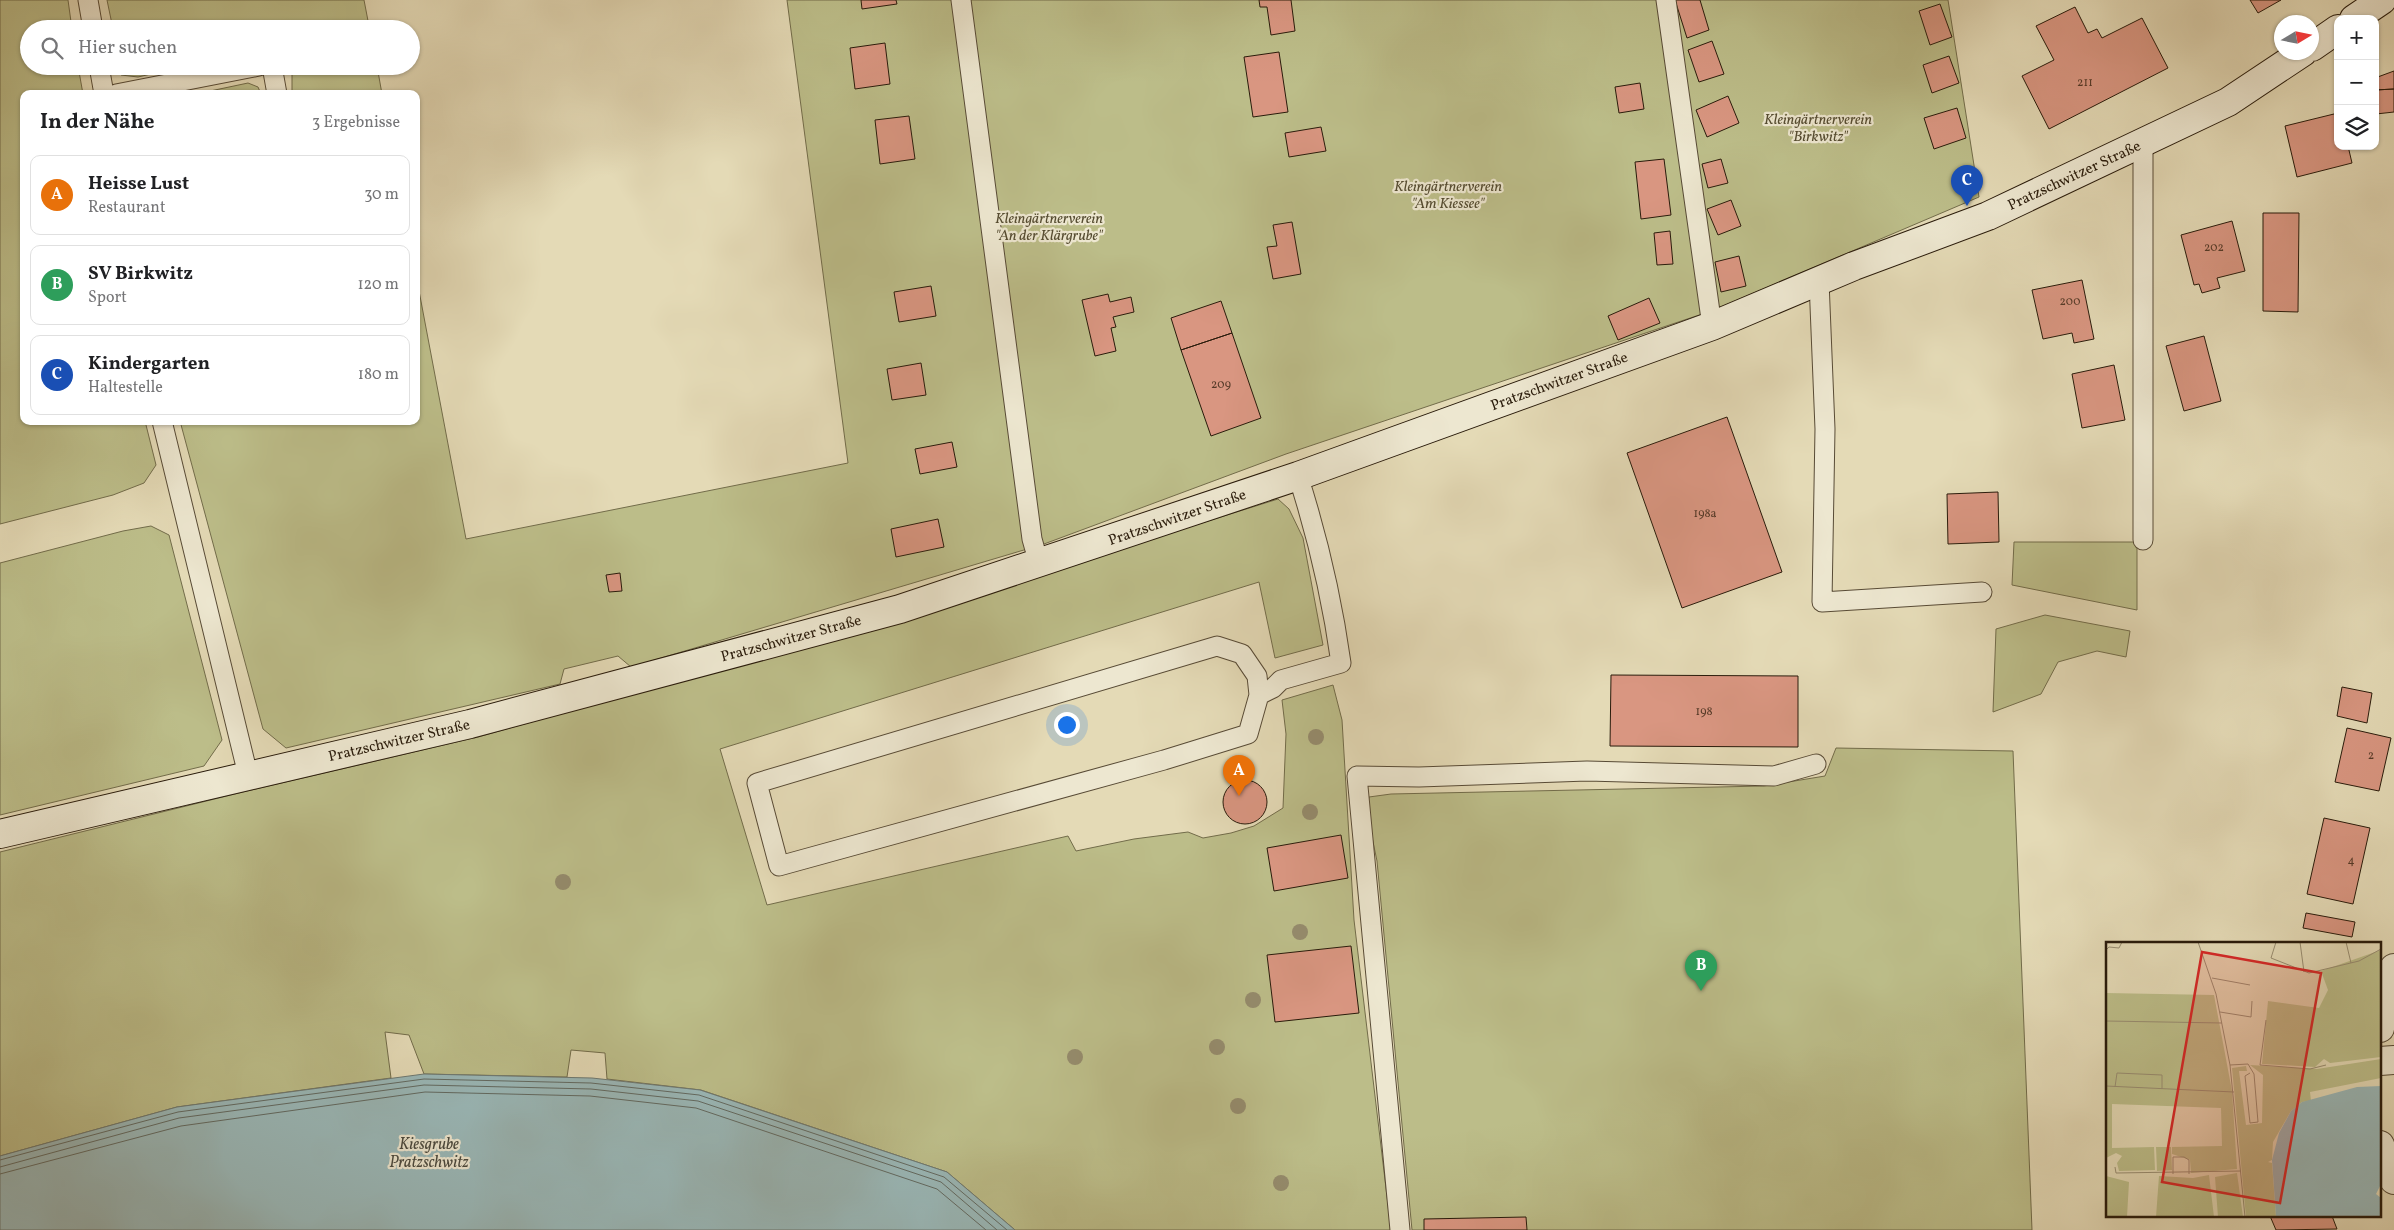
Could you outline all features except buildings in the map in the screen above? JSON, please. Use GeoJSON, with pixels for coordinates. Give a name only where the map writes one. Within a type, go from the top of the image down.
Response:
{"type":"FeatureCollection","features":[{"type":"Feature","properties":{"kind":"street"},"geometry":{"type":"LineString","coordinates":[[2360,15],[2382,0]]}},
{"type":"Feature","properties":{"kind":"street"},"geometry":{"type":"LineString","coordinates":[[2319,42],[2334,32]]}},
{"type":"Feature","properties":{"kind":"street","name":"Pratzschwitzer Straße"},"geometry":{"type":"LineString","coordinates":[[0,834],[470,724],[900,608],[1039,564],[1298,476],[1712,326],[1819,281],[1988,216],[2228,102],[2291,60]]}},
{"type":"Feature","properties":{"kind":"street"},"geometry":{"type":"LineString","coordinates":[[2382,1019],[2394,968]]}},
{"type":"Feature","properties":{"kind":"street"},"geometry":{"type":"LineString","coordinates":[[2382,1150],[2394,1180]]}},
{"type":"Feature","properties":{"kind":"lane"},"geometry":{"type":"LineString","coordinates":[[88,0],[91,20]]}},
{"type":"Feature","properties":{"kind":"lane"},"geometry":{"type":"LineString","coordinates":[[961,0],[1032,539],[1039,564]]}},
{"type":"Feature","properties":{"kind":"lane"},"geometry":{"type":"LineString","coordinates":[[1666,0],[1712,326]]}},
{"type":"Feature","properties":{"kind":"lane"},"geometry":{"type":"LineString","coordinates":[[101,75],[103,90]]}},
{"type":"Feature","properties":{"kind":"lane"},"geometry":{"type":"LineString","coordinates":[[136,90],[212,75]]}},
{"type":"Feature","properties":{"kind":"lane"},"geometry":{"type":"LineString","coordinates":[[274,75],[276,90]]}},
{"type":"Feature","properties":{"kind":"lane"},"geometry":{"type":"LineString","coordinates":[[2142,142],[2143,540]]}},
{"type":"Feature","properties":{"kind":"lane"},"geometry":{"type":"LineString","coordinates":[[1819,281],[1825,428],[1822,602],[1982,592]]}},
{"type":"Feature","properties":{"kind":"lane"},"geometry":{"type":"LineString","coordinates":[[163,425],[248,775]]}},
{"type":"Feature","properties":{"kind":"lane"},"geometry":{"type":"LineString","coordinates":[[1259,694],[1273,688],[1281,680],[1341,663],[1332,602],[1316,530],[1298,476]]}},
{"type":"Feature","properties":{"kind":"lane"},"geometry":{"type":"LineString","coordinates":[[1217,646],[1242,654],[1257,676],[1259,694],[1248,734],[1164,760],[779,866],[757,783],[1217,646]]}},
{"type":"Feature","properties":{"kind":"lane"},"geometry":{"type":"LineString","coordinates":[[1400,1230],[1357,776],[1419,777],[1588,771],[1774,776],[1816,764]]}},
{"type":"Feature","properties":{"kind":"green space"},"geometry":{"type":"Polygon","coordinates":[[[0,0],[68,0],[71,20],[20,20],[20,75],[80,75],[82,90],[20,90],[20,425],[146,425],[156,465],[144,483],[113,495],[0,524],[0,0]]]}},
{"type":"Feature","properties":{"kind":"green space"},"geometry":{"type":"Polygon","coordinates":[[[107,0],[364,0],[368,20],[111,20],[107,0]]]}},
{"type":"Feature","properties":{"kind":"green space"},"geometry":{"type":"Polygon","coordinates":[[[787,0],[1948,0],[1979,197],[1714,310],[1286,454],[1044,544],[631,667],[618,656],[564,669],[560,684],[286,748],[263,729],[181,425],[420,425],[420,296],[466,539],[848,463],[787,0]]]}},
{"type":"Feature","properties":{"kind":"green space"},"geometry":{"type":"Polygon","coordinates":[[[121,75],[147,75],[138,77],[121,75]]]}},
{"type":"Feature","properties":{"kind":"green space"},"geometry":{"type":"Polygon","coordinates":[[[292,75],[379,75],[381,90],[292,90],[292,75]]]}},
{"type":"Feature","properties":{"kind":"green space"},"geometry":{"type":"Polygon","coordinates":[[[248,83],[258,87],[259,90],[215,90],[248,83]]]}},
{"type":"Feature","properties":{"kind":"green space"},"geometry":{"type":"Polygon","coordinates":[[[1278,499],[1289,509],[1303,538],[1323,645],[1275,658],[1259,582],[720,749],[767,905],[1068,836],[1076,851],[1134,839],[1188,832],[1203,838],[1231,833],[1254,826],[1283,808],[1286,734],[1282,700],[1333,685],[1342,720],[1354,920],[1391,1230],[1015,1230],[947,1172],[701,1090],[607,1079],[605,1053],[571,1050],[567,1077],[424,1074],[409,1035],[385,1032],[391,1078],[177,1107],[0,1156],[0,852],[247,791],[478,737],[893,620],[1278,499]]]}},
{"type":"Feature","properties":{"kind":"green space"},"geometry":{"type":"Polygon","coordinates":[[[151,526],[169,535],[222,740],[204,766],[0,815],[0,563],[123,531],[151,526]]]}},
{"type":"Feature","properties":{"kind":"green space"},"geometry":{"type":"Polygon","coordinates":[[[2014,542],[2137,542],[2137,610],[2012,585],[2014,542]]]}},
{"type":"Feature","properties":{"kind":"green space"},"geometry":{"type":"Polygon","coordinates":[[[2045,615],[2130,631],[2126,657],[2097,651],[2058,662],[2041,694],[1993,712],[1996,629],[2045,615]]]}},
{"type":"Feature","properties":{"kind":"green space"},"geometry":{"type":"Polygon","coordinates":[[[1836,748],[2013,751],[2032,1230],[1412,1230],[1377,861],[1367,813],[1369,797],[1391,794],[1764,786],[1825,776],[1836,748]]]}},
{"type":"Feature","properties":{"kind":"water","name":"Kiesgrube Pratzschwitz"},"geometry":{"type":"Polygon","coordinates":[[[424,1074],[592,1078],[700,1090],[947,1172],[1015,1230],[0,1230],[0,1156],[177,1107],[424,1074]]]}},
{"type":"Feature","properties":{"kind":"place","name":"Kindergarten"},"geometry":{"type":"Point","coordinates":[1967,206]}},
{"type":"Feature","properties":{"kind":"place","name":"Heisse Lust"},"geometry":{"type":"Point","coordinates":[1239,796]}},
{"type":"Feature","properties":{"kind":"place","name":"SV Birkwitz"},"geometry":{"type":"Point","coordinates":[1701,991]}},
{"type":"Feature","properties":{"kind":"park label","name":"Kleingärtnerverein \"Birkwitz\""},"geometry":{"type":"Point","coordinates":[1818,128]}},
{"type":"Feature","properties":{"kind":"park label","name":"Kleingärtnerverein \"Am Kiessee\""},"geometry":{"type":"Point","coordinates":[1448,194]}},
{"type":"Feature","properties":{"kind":"park label","name":"Kleingärtnerverein \"An der Klärgrube\""},"geometry":{"type":"Point","coordinates":[1049,226]}}]}
